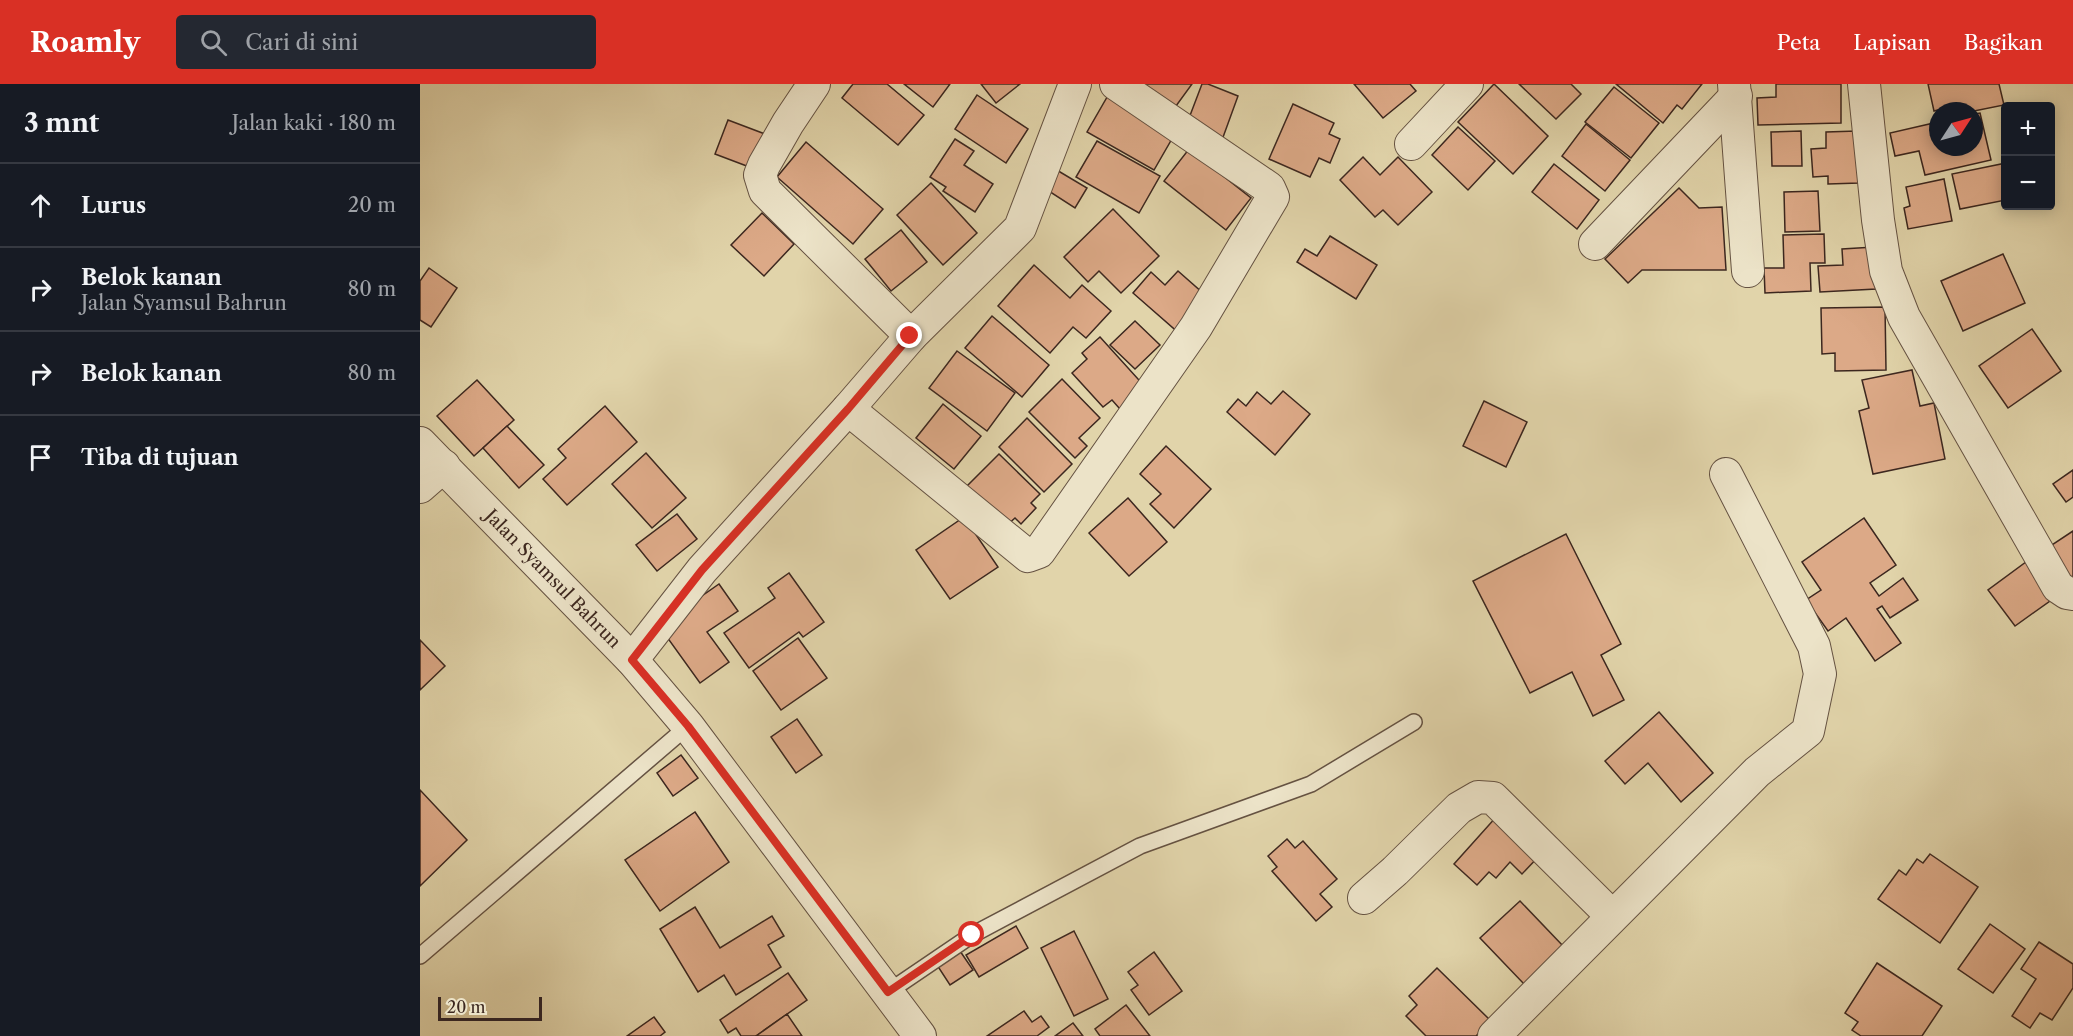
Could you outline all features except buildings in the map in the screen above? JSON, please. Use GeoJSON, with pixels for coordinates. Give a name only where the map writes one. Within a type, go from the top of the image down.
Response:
{"type":"FeatureCollection","features":[{"type":"Feature","properties":{"kind":"street"},"geometry":{"type":"LineString","coordinates":[[814,84],[764,165],[760,175],[762,184],[765,191],[910,336]]}},
{"type":"Feature","properties":{"kind":"street"},"geometry":{"type":"LineString","coordinates":[[632,660],[702,570],[848,409],[910,336],[1020,228],[1075,84]]}},
{"type":"Feature","properties":{"kind":"street"},"geometry":{"type":"LineString","coordinates":[[848,409],[1028,556],[1039,552],[1197,327],[1273,197],[1269,188],[1116,84]]}},
{"type":"Feature","properties":{"kind":"street"},"geometry":{"type":"LineString","coordinates":[[1411,144],[1467,84]]}},
{"type":"Feature","properties":{"kind":"street"},"geometry":{"type":"LineString","coordinates":[[1864,84],[1878,220],[1886,271],[1904,317],[2058,587],[2073,594]]}},
{"type":"Feature","properties":{"kind":"street"},"geometry":{"type":"LineString","coordinates":[[1594,244],[1735,90]]}},
{"type":"Feature","properties":{"kind":"street"},"geometry":{"type":"LineString","coordinates":[[1735,90],[1748,271]]}},
{"type":"Feature","properties":{"kind":"street","name":"Jalan Syamsul Bahrun"},"geometry":{"type":"LineString","coordinates":[[420,442],[632,660],[688,726],[920,1036]]}},
{"type":"Feature","properties":{"kind":"street"},"geometry":{"type":"LineString","coordinates":[[420,487],[444,466]]}},
{"type":"Feature","properties":{"kind":"street"},"geometry":{"type":"LineString","coordinates":[[1494,1036],[1757,771],[1808,731],[1820,674],[1814,646],[1726,474]]}},
{"type":"Feature","properties":{"kind":"street"},"geometry":{"type":"LineString","coordinates":[[1364,898],[1395,872],[1459,808],[1478,797],[1493,798],[1612,916]]}},
{"type":"Feature","properties":{"kind":"lane"},"geometry":{"type":"LineString","coordinates":[[888,992],[972,935],[1140,846],[1311,784],[1414,722]]}},
{"type":"Feature","properties":{"kind":"lane"},"geometry":{"type":"LineString","coordinates":[[420,956],[688,726]]}},
{"type":"Feature","properties":{"kind":"route"},"geometry":{"type":"LineString","coordinates":[[910,336],[848,409],[702,570],[632,660],[688,726],[888,992],[972,935]]}}]}
